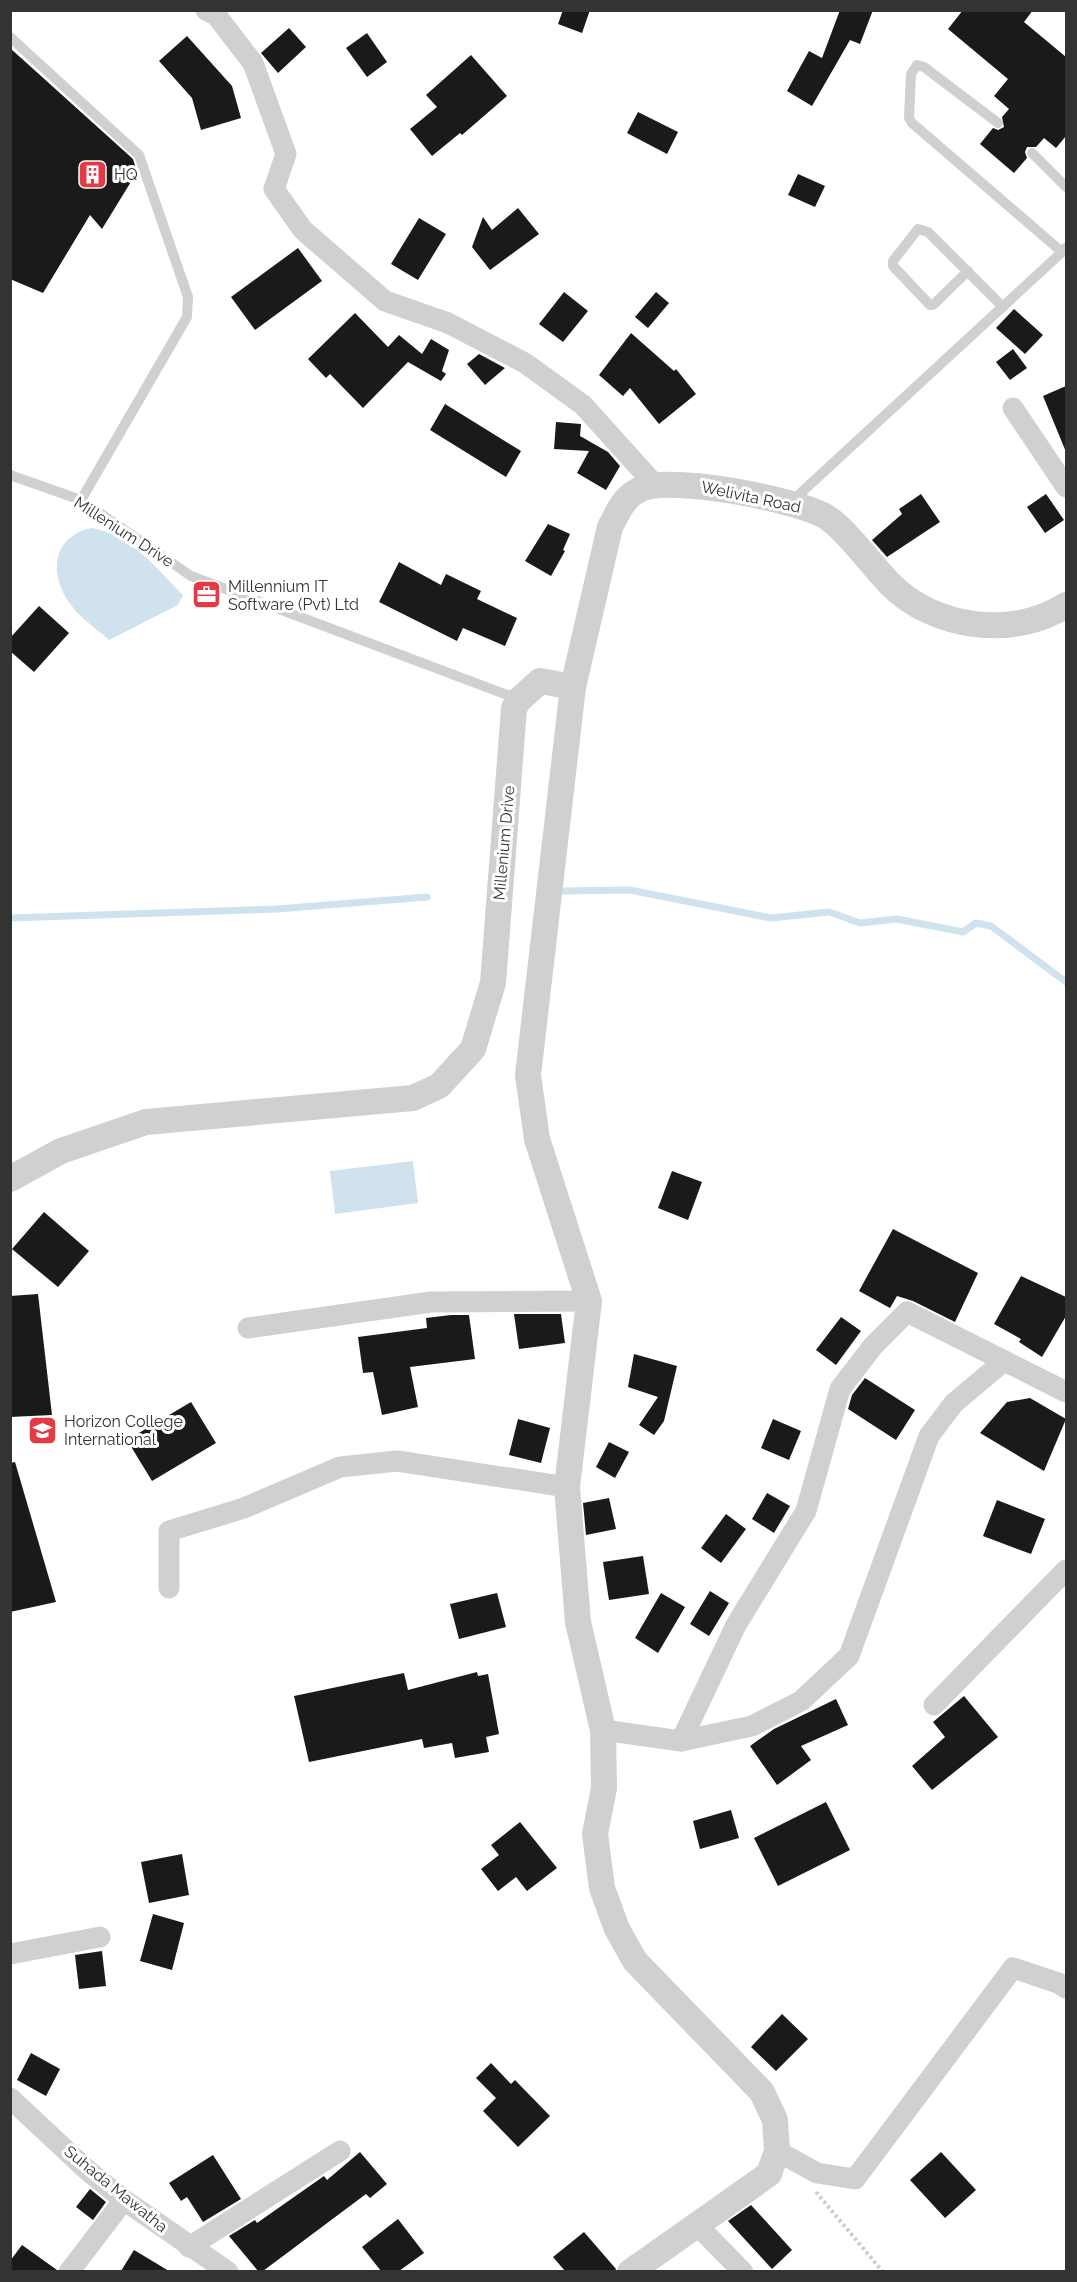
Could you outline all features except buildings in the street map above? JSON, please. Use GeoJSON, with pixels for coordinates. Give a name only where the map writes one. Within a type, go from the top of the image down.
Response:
{"type":"FeatureCollection","features":[{"type":"Feature","properties":{"kind":"street"},"geometry":{"type":"LineString","coordinates":[[206,10],[216,15],[253,63],[286,154],[274,189],[303,230],[385,301],[458,328],[525,363],[583,405],[656,486]]}},
{"type":"Feature","properties":{"kind":"street"},"geometry":{"type":"LineString","coordinates":[[1013,408],[1066,487]]}},
{"type":"Feature","properties":{"kind":"street","name":"Welivita Road"},"geometry":{"type":"LineString","coordinates":[[589,1301],[537,1139],[528,1076],[573,687],[610,527],[628,498],[642,488],[676,483],[791,502],[825,516],[891,585],[914,604],[943,617],[976,624],[1023,624],[1054,613],[1066,604]]}},
{"type":"Feature","properties":{"kind":"street"},"geometry":{"type":"LineString","coordinates":[[519,700],[540,681],[573,687]]}},
{"type":"Feature","properties":{"kind":"street","name":"Millenium Drive"},"geometry":{"type":"LineString","coordinates":[[10,1179],[62,1151],[146,1122],[413,1098],[440,1086],[473,1048],[493,984],[514,708],[519,700]]}},
{"type":"Feature","properties":{"kind":"street"},"geometry":{"type":"LineString","coordinates":[[248,1328],[431,1302],[589,1301],[567,1487],[578,1622],[603,1730],[604,1788],[595,1834],[602,1888],[617,1929],[635,1961],[762,2092],[775,2120],[777,2151],[769,2174],[630,2271]]}},
{"type":"Feature","properties":{"kind":"street"},"geometry":{"type":"LineString","coordinates":[[681,1741],[736,1625],[806,1511],[840,1389],[873,1346],[907,1312],[1066,1392]]}},
{"type":"Feature","properties":{"kind":"street"},"geometry":{"type":"LineString","coordinates":[[603,1730],[681,1741],[752,1726],[801,1701],[849,1656],[929,1436],[954,1403],[1003,1362]]}},
{"type":"Feature","properties":{"kind":"street"},"geometry":{"type":"LineString","coordinates":[[169,1588],[169,1531],[244,1508],[340,1467],[397,1461],[567,1487]]}},
{"type":"Feature","properties":{"kind":"street"},"geometry":{"type":"LineString","coordinates":[[934,1705],[1066,1570]]}},
{"type":"Feature","properties":{"kind":"street"},"geometry":{"type":"LineString","coordinates":[[10,1954],[100,1937]]}},
{"type":"Feature","properties":{"kind":"street"},"geometry":{"type":"LineString","coordinates":[[777,2151],[817,2173],[855,2179],[1013,1968],[1058,1983],[1066,1988]]}},
{"type":"Feature","properties":{"kind":"street","name":"Suhada Mawatha"},"geometry":{"type":"LineString","coordinates":[[10,2098],[86,2169],[124,2200],[225,2270]]}},
{"type":"Feature","properties":{"kind":"street"},"geometry":{"type":"LineString","coordinates":[[189,2247],[340,2151]]}},
{"type":"Feature","properties":{"kind":"street"},"geometry":{"type":"LineString","coordinates":[[69,2271],[124,2200]]}},
{"type":"Feature","properties":{"kind":"street"},"geometry":{"type":"LineString","coordinates":[[697,2224],[743,2271]]}},
{"type":"Feature","properties":{"kind":"lane"},"geometry":{"type":"LineString","coordinates":[[10,37],[138,155],[188,297],[187,317],[81,501]]}},
{"type":"Feature","properties":{"kind":"lane"},"geometry":{"type":"LineString","coordinates":[[791,502],[1064,249],[912,123],[909,118],[911,74],[917,66],[924,67],[998,123]]}},
{"type":"Feature","properties":{"kind":"lane"},"geometry":{"type":"LineString","coordinates":[[1032,153],[1066,187]]}},
{"type":"Feature","properties":{"kind":"lane"},"geometry":{"type":"LineString","coordinates":[[968,271],[933,305],[930,305],[893,266],[892,261],[918,229],[923,229],[968,271],[1003,307]]}},
{"type":"Feature","properties":{"kind":"lane","name":"Millenium Drive"},"geometry":{"type":"LineString","coordinates":[[10,475],[81,501],[191,576],[519,700]]}},
{"type":"Feature","properties":{"kind":"path"},"geometry":{"type":"LineString","coordinates":[[805,2166],[818,2197],[883,2271]]}},
{"type":"Feature","properties":{"kind":"water"},"geometry":{"type":"Polygon","coordinates":[[[92,528],[119,538],[142,554],[183,595],[178,605],[109,640],[84,619],[64,593],[57,569],[62,548],[69,539],[79,532],[92,528]]]}},
{"type":"Feature","properties":{"kind":"water"},"geometry":{"type":"Polygon","coordinates":[[[413,1161],[418,1203],[335,1214],[330,1171],[413,1161]]]}},
{"type":"Feature","properties":{"kind":"waterway"},"geometry":{"type":"LineString","coordinates":[[563,891],[630,890],[771,918],[829,912],[860,923],[897,919],[963,932],[976,923],[991,926],[1066,982]]}},
{"type":"Feature","properties":{"kind":"waterway"},"geometry":{"type":"LineString","coordinates":[[10,918],[277,909],[427,897]]}},
{"type":"Feature","properties":{"kind":"place","name":"HQ"},"geometry":{"type":"Point","coordinates":[93,174]}},
{"type":"Feature","properties":{"kind":"place","name":"Millennium IT Software (Pvt) Ltd"},"geometry":{"type":"Point","coordinates":[207,595]}},
{"type":"Feature","properties":{"kind":"place","name":"Horizon College International"},"geometry":{"type":"Point","coordinates":[43,1430]}}]}
